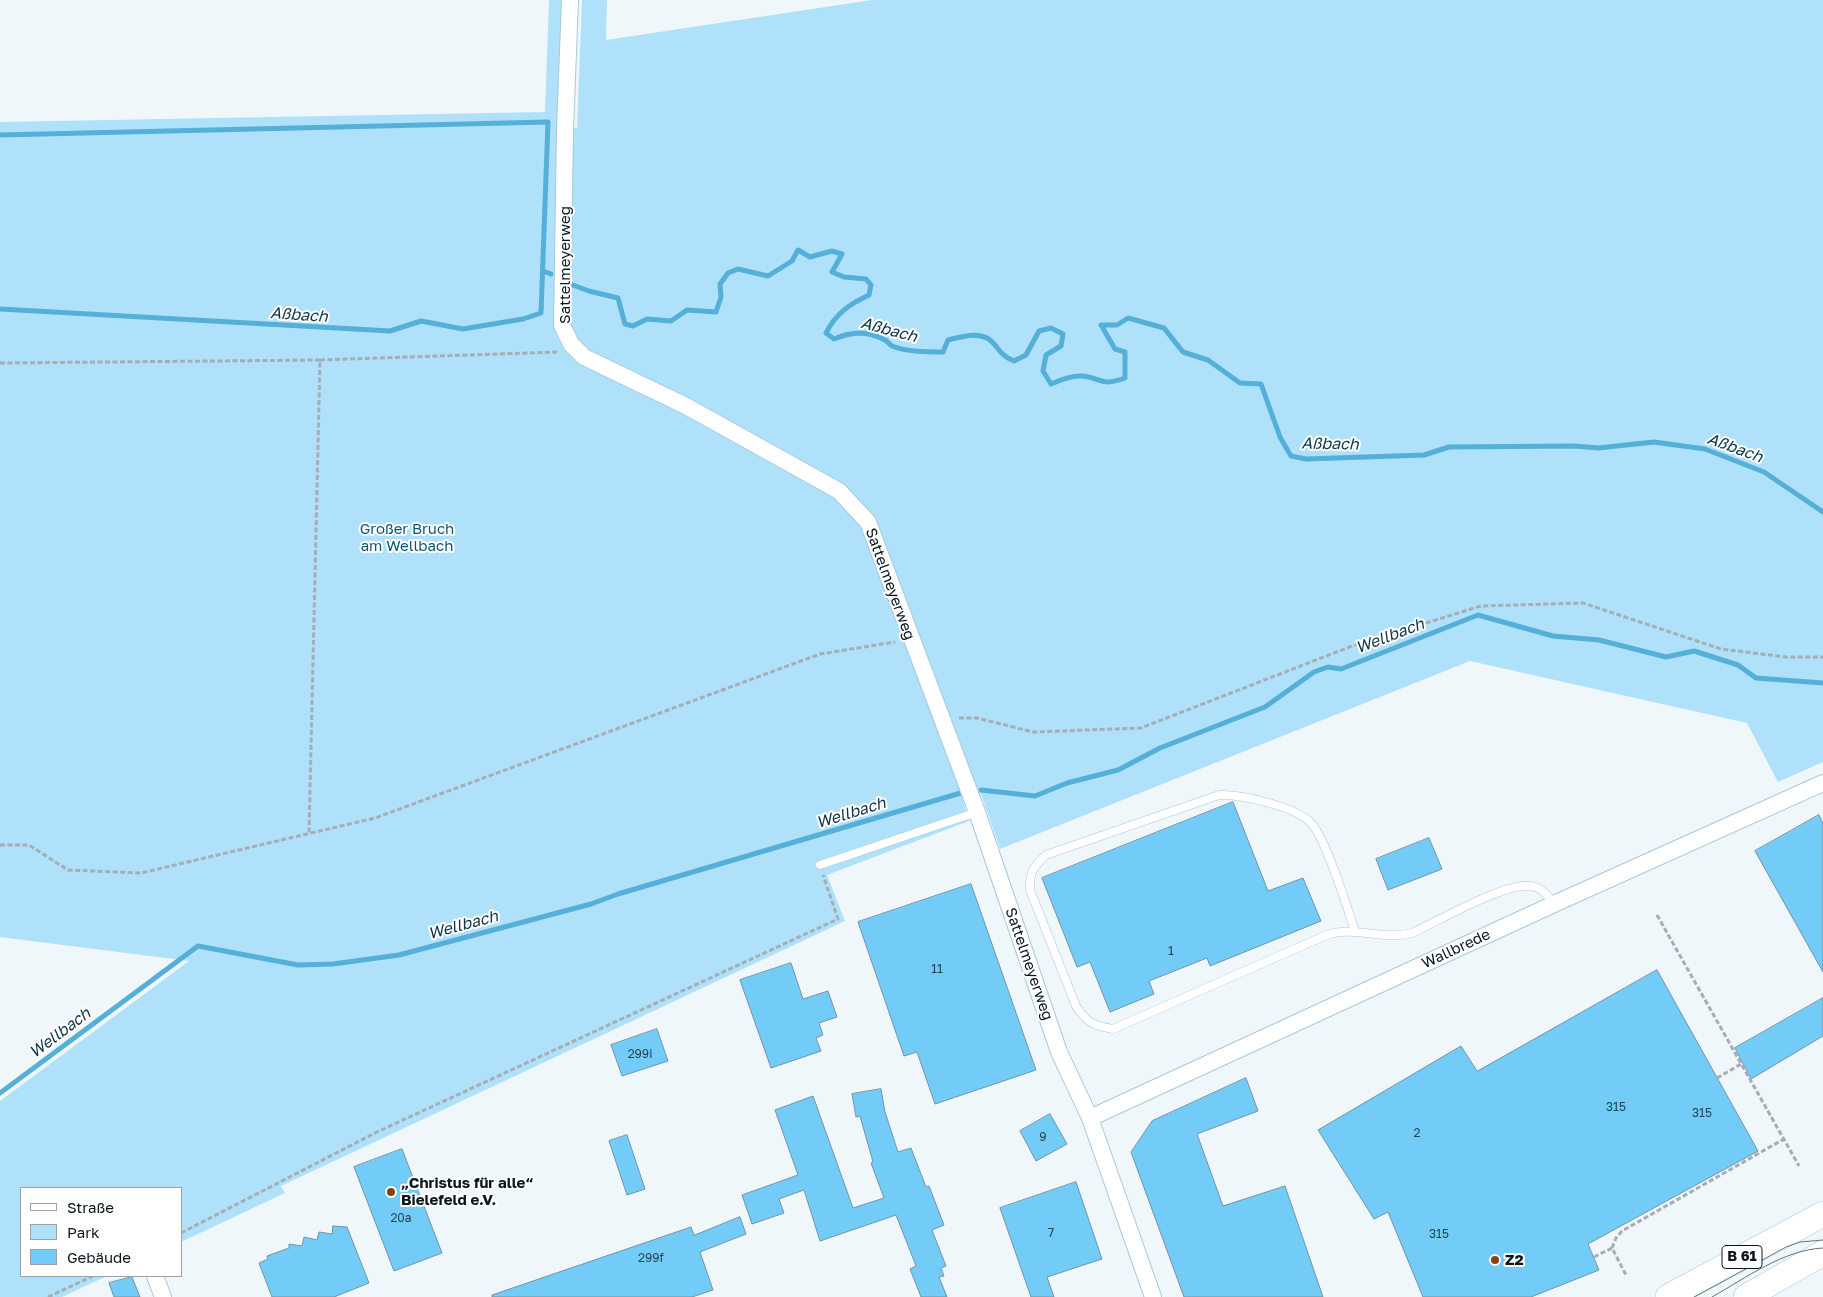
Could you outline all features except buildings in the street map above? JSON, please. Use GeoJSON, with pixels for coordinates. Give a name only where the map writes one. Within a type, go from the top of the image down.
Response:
{"type":"FeatureCollection","features":[{"type":"Feature","properties":{"kind":"main road","name":"B 61"},"geometry":{"type":"LineString","coordinates":[[1668,1297],[1821,1220]]}},
{"type":"Feature","properties":{"kind":"main road","name":"B 61"},"geometry":{"type":"LineString","coordinates":[[1746,1297],[1823,1253]]}},
{"type":"Feature","properties":{"kind":"street","name":"Sattelmeyerweg"},"geometry":{"type":"LineString","coordinates":[[570,0],[565,130],[562,325],[571,344],[584,357],[686,406],[840,491],[868,522],[976,812],[1059,1052],[1090,1118],[1153,1297]]}},
{"type":"Feature","properties":{"kind":"street","name":"Wallbrede"},"geometry":{"type":"LineString","coordinates":[[1090,1118],[1554,904],[1823,783]]}},
{"type":"Feature","properties":{"kind":"street"},"geometry":{"type":"LineString","coordinates":[[155,1277],[163,1297]]}},
{"type":"Feature","properties":{"kind":"lane"},"geometry":{"type":"LineString","coordinates":[[1355,931],[1320,838],[1312,823],[1281,807],[1233,794],[1219,795],[1046,854],[1034,866],[1029,877],[1030,890],[1076,1006],[1085,1019],[1097,1026],[1113,1029],[1329,934],[1346,930],[1395,937],[1412,932],[1509,888],[1530,886],[1543,890],[1554,904]]}},
{"type":"Feature","properties":{"kind":"lane"},"geometry":{"type":"LineString","coordinates":[[820,866],[976,812]]}},
{"type":"Feature","properties":{"kind":"path"},"geometry":{"type":"LineString","coordinates":[[0,363],[320,360],[579,352]]}},
{"type":"Feature","properties":{"kind":"path"},"geometry":{"type":"LineString","coordinates":[[309,834],[320,360]]}},
{"type":"Feature","properties":{"kind":"path"},"geometry":{"type":"LineString","coordinates":[[941,719],[977,718],[1034,732],[1141,728],[1352,646],[1481,606],[1583,603],[1721,649],[1786,657],[1823,657]]}},
{"type":"Feature","properties":{"kind":"path"},"geometry":{"type":"LineString","coordinates":[[0,845],[29,845],[68,870],[141,873],[376,818],[820,654],[911,640]]}},
{"type":"Feature","properties":{"kind":"path"},"geometry":{"type":"LineString","coordinates":[[182,1232],[377,1132],[838,919],[820,866]]}},
{"type":"Feature","properties":{"kind":"path"},"geometry":{"type":"LineString","coordinates":[[1657,916],[1799,1166]]}},
{"type":"Feature","properties":{"kind":"path"},"geometry":{"type":"LineString","coordinates":[[1717,1078],[1741,1064]]}},
{"type":"Feature","properties":{"kind":"path"},"geometry":{"type":"LineString","coordinates":[[1594,1257],[1612,1248],[1616,1238],[1622,1231],[1784,1139]]}},
{"type":"Feature","properties":{"kind":"path"},"geometry":{"type":"LineString","coordinates":[[1612,1248],[1626,1275]]}},
{"type":"Feature","properties":{"kind":"path"},"geometry":{"type":"LineString","coordinates":[[48,1297],[91,1277]]}},
{"type":"Feature","properties":{"kind":"green space","name":"Großer Bruch am Wellbach"},"geometry":{"type":"Polygon","coordinates":[[[549,0],[565,0],[561,128],[577,128],[582,0],[607,0],[606,40],[872,0],[1823,0],[1823,762],[1778,782],[1747,723],[1470,661],[1000,849],[981,794],[963,800],[969,821],[827,875],[845,921],[281,1186],[285,1193],[182,1242],[182,1187],[20,1187],[20,1277],[105,1277],[62,1297],[0,1297],[0,1101],[189,961],[0,937],[0,122],[545,112],[549,0]]]}},
{"type":"Feature","properties":{"kind":"waterway"},"geometry":{"type":"LineString","coordinates":[[0,135],[548,122],[541,313],[523,319],[463,329],[421,321],[390,331],[0,309]]}},
{"type":"Feature","properties":{"kind":"waterway","name":"Aßbach"},"geometry":{"type":"LineString","coordinates":[[570,284],[618,298],[625,324],[633,326],[647,319],[671,321],[687,310],[716,312],[721,297],[720,284],[728,273],[738,269],[768,276],[792,261],[798,250],[810,257],[832,251],[842,254],[832,272],[844,277],[866,279],[871,285],[869,295],[844,310],[834,320],[826,333],[834,339],[846,335],[864,333],[877,336],[886,340],[892,346],[904,349],[943,352],[948,340],[978,335],[991,340],[1005,356],[1014,361],[1026,355],[1039,331],[1051,328],[1063,334],[1061,346],[1046,355],[1043,371],[1051,384],[1078,376],[1110,382],[1125,378],[1125,352],[1115,349],[1101,325],[1117,325],[1128,318],[1164,328],[1183,352],[1208,360],[1240,383],[1261,384],[1280,437],[1291,456],[1306,459],[1424,455],[1449,447],[1575,446],[1598,448],[1654,442],[1705,449],[1764,472],[1823,512]]}},
{"type":"Feature","properties":{"kind":"waterway","name":"Aßbach"},"geometry":{"type":"LineString","coordinates":[[543,271],[551,274]]}},
{"type":"Feature","properties":{"kind":"waterway","name":"Wellbach"},"geometry":{"type":"LineString","coordinates":[[981,790],[1035,796],[1067,783],[1118,770],[1160,748],[1265,707],[1314,672],[1328,667],[1341,669],[1478,615],[1553,636],[1599,640],[1666,657],[1694,651],[1738,665],[1756,678],[1823,683]]}},
{"type":"Feature","properties":{"kind":"waterway","name":"Wellbach"},"geometry":{"type":"LineString","coordinates":[[0,1093],[198,946],[298,965],[333,964],[399,955],[591,904],[618,894],[964,792]]}},
{"type":"Feature","properties":{"kind":"tram line"},"geometry":{"type":"LineString","coordinates":[[1694,1297],[1786,1247],[1800,1242],[1823,1240]]}},
{"type":"Feature","properties":{"kind":"tram line"},"geometry":{"type":"LineString","coordinates":[[1712,1297],[1779,1259],[1808,1250],[1823,1248]]}},
{"type":"Feature","properties":{"kind":"place","name":"„Christus für alle“ Bielefeld e.V."},"geometry":{"type":"Point","coordinates":[391,1192]}},
{"type":"Feature","properties":{"kind":"place","name":"Z2"},"geometry":{"type":"Point","coordinates":[1495,1260]}}]}
